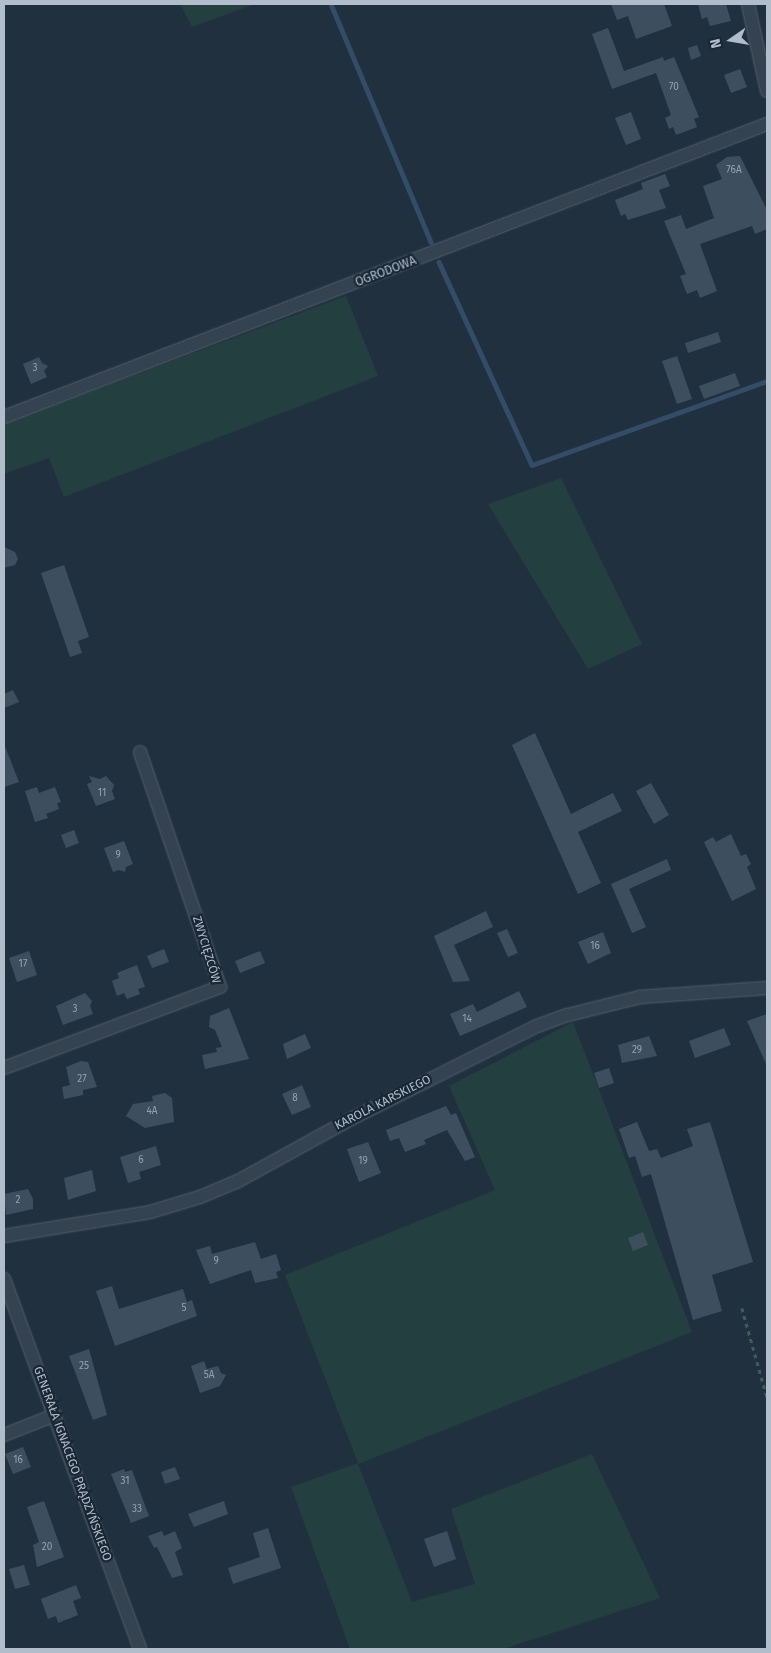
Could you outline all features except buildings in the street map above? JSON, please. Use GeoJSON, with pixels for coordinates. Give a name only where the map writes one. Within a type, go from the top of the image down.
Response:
{"type":"FeatureCollection","features":[{"type":"Feature","properties":{"kind":"street"},"geometry":{"type":"LineString","coordinates":[[748,4],[767,91]]}},
{"type":"Feature","properties":{"kind":"street","name":"OGRODOWA"},"geometry":{"type":"LineString","coordinates":[[4,417],[767,124]]}},
{"type":"Feature","properties":{"kind":"street","name":"ZWYCIĘZCÓW"},"geometry":{"type":"LineString","coordinates":[[4,1068],[220,987],[140,752]]}},
{"type":"Feature","properties":{"kind":"street","name":"KAROLA KARSKIEGO"},"geometry":{"type":"LineString","coordinates":[[4,1236],[150,1212],[200,1197],[238,1181],[347,1121],[537,1026],[568,1015],[640,997],[767,988]]}},
{"type":"Feature","properties":{"kind":"street","name":"GENERAŁA IGNACEGO PRĄDZYŃSKIEGO"},"geometry":{"type":"LineString","coordinates":[[4,1279],[140,1649]]}},
{"type":"Feature","properties":{"kind":"street"},"geometry":{"type":"LineString","coordinates":[[4,1435],[55,1415]]}},
{"type":"Feature","properties":{"kind":"path"},"geometry":{"type":"LineString","coordinates":[[742,1308],[767,1397]]}},
{"type":"Feature","properties":{"kind":"green space"},"geometry":{"type":"Polygon","coordinates":[[[180,4],[255,4],[192,27],[180,4]]]}},
{"type":"Feature","properties":{"kind":"green space"},"geometry":{"type":"Polygon","coordinates":[[[346,296],[378,376],[64,497],[49,458],[4,474],[4,424],[346,296]]]}},
{"type":"Feature","properties":{"kind":"green space"},"geometry":{"type":"Polygon","coordinates":[[[561,478],[642,644],[588,669],[488,504],[561,478]]]}},
{"type":"Feature","properties":{"kind":"green space"},"geometry":{"type":"Polygon","coordinates":[[[573,1022],[692,1332],[358,1464],[412,1602],[475,1584],[451,1509],[592,1454],[660,1598],[503,1649],[350,1649],[291,1487],[358,1463],[285,1275],[495,1190],[449,1086],[573,1022]]]}},
{"type":"Feature","properties":{"kind":"waterway"},"geometry":{"type":"LineString","coordinates":[[331,4],[431,242]]}},
{"type":"Feature","properties":{"kind":"waterway"},"geometry":{"type":"LineString","coordinates":[[439,262],[532,465],[767,381]]}}]}
